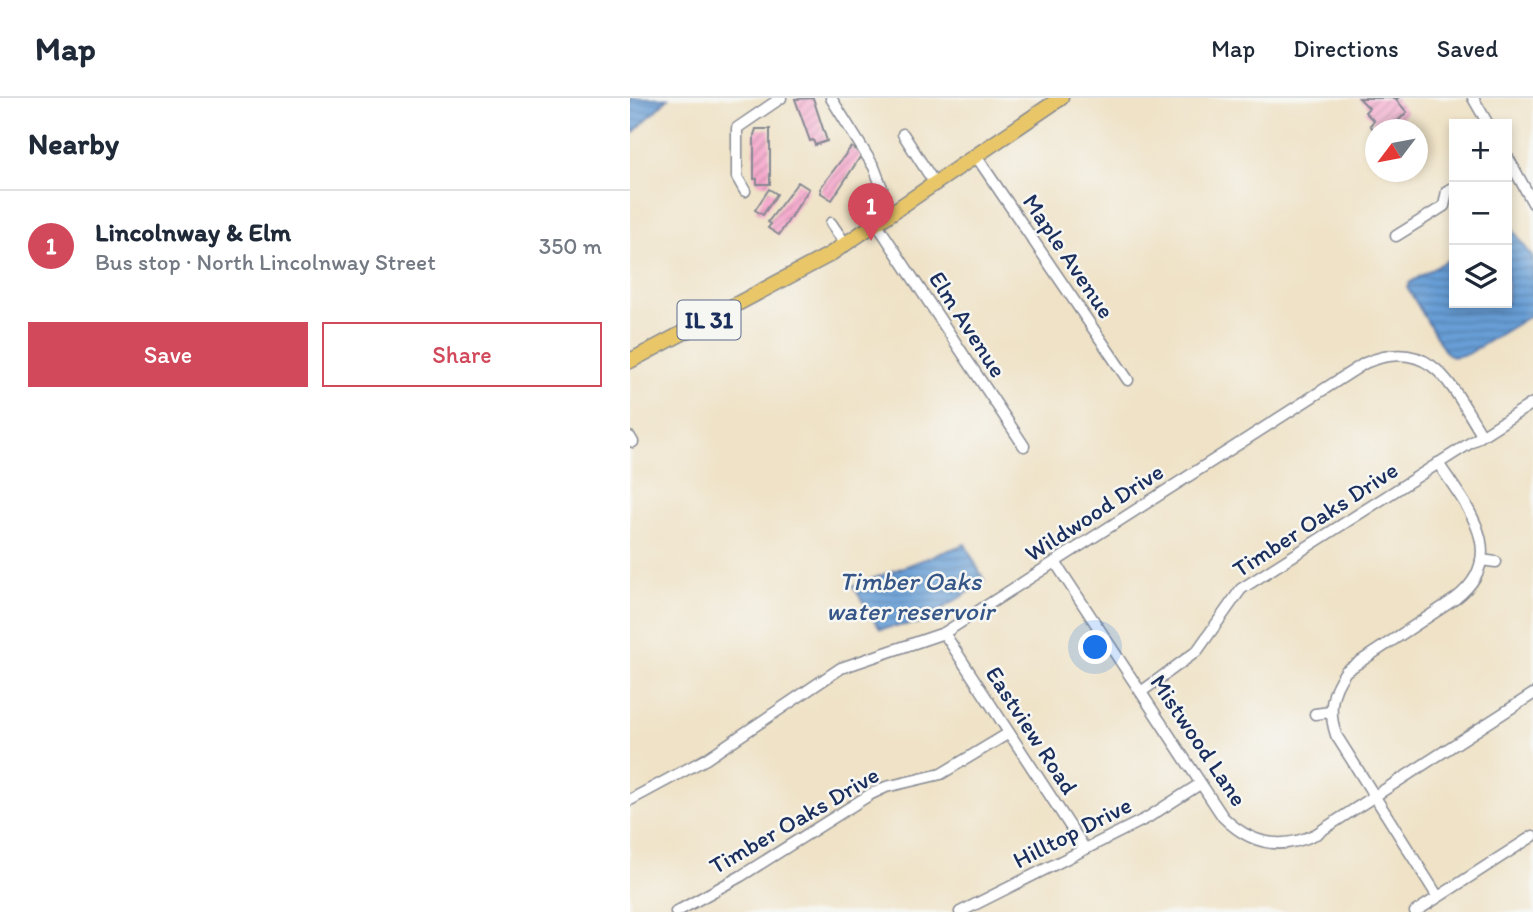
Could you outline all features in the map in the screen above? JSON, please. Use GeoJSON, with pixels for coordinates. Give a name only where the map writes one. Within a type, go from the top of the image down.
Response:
{"type":"FeatureCollection","features":[{"type":"Feature","properties":{"kind":"main road","name":"IL 31"},"geometry":{"type":"LineString","coordinates":[[630,361],[788,279],[846,245],[1061,98]]}},
{"type":"Feature","properties":{"kind":"street"},"geometry":{"type":"LineString","coordinates":[[745,191],[737,177],[737,128],[781,98]]}},
{"type":"Feature","properties":{"kind":"street"},"geometry":{"type":"LineString","coordinates":[[831,98],[874,167],[882,188]]}},
{"type":"Feature","properties":{"kind":"street"},"geometry":{"type":"LineString","coordinates":[[1473,98],[1485,119]]}},
{"type":"Feature","properties":{"kind":"street"},"geometry":{"type":"LineString","coordinates":[[903,134],[935,184]]}},
{"type":"Feature","properties":{"kind":"street","name":"Maple Avenue"},"geometry":{"type":"LineString","coordinates":[[976,156],[1128,380]]}},
{"type":"Feature","properties":{"kind":"street"},"geometry":{"type":"LineString","coordinates":[[1512,164],[1531,195]]}},
{"type":"Feature","properties":{"kind":"street"},"geometry":{"type":"LineString","coordinates":[[1396,236],[1444,206],[1449,190]]}},
{"type":"Feature","properties":{"kind":"street"},"geometry":{"type":"LineString","coordinates":[[831,223],[846,245]]}},
{"type":"Feature","properties":{"kind":"street","name":"Elm Avenue"},"geometry":{"type":"LineString","coordinates":[[877,224],[1024,446]]}},
{"type":"Feature","properties":{"kind":"street","name":"Wildwood Drive"},"geometry":{"type":"LineString","coordinates":[[630,800],[706,759],[841,668],[944,634],[1365,363],[1383,355],[1398,353],[1435,366],[1447,379],[1482,435]]}},
{"type":"Feature","properties":{"kind":"street","name":"Timber Oaks Drive"},"geometry":{"type":"LineString","coordinates":[[1141,692],[1197,651],[1241,589],[1533,403]]}},
{"type":"Feature","properties":{"kind":"street"},"geometry":{"type":"LineString","coordinates":[[1438,463],[1478,527],[1482,544],[1478,572],[1465,592],[1346,671],[1338,683],[1330,712],[1336,735],[1438,897]]}},
{"type":"Feature","properties":{"kind":"street"},"geometry":{"type":"LineString","coordinates":[[1481,561],[1496,562]]}},
{"type":"Feature","properties":{"kind":"street","name":"Mistwood Lane"},"geometry":{"type":"LineString","coordinates":[[1055,562],[1223,817],[1237,831],[1267,844]]}},
{"type":"Feature","properties":{"kind":"street","name":"Eastview Road"},"geometry":{"type":"LineString","coordinates":[[944,634],[1085,849]]}},
{"type":"Feature","properties":{"kind":"street"},"geometry":{"type":"LineString","coordinates":[[1264,857],[1267,844],[1306,839],[1533,694]]}},
{"type":"Feature","properties":{"kind":"street"},"geometry":{"type":"LineString","coordinates":[[1315,714],[1330,712]]}},
{"type":"Feature","properties":{"kind":"street","name":"Timber Oaks Drive"},"geometry":{"type":"LineString","coordinates":[[676,912],[741,876],[871,794],[948,771],[1009,733]]}},
{"type":"Feature","properties":{"kind":"street","name":"Hilltop Drive"},"geometry":{"type":"LineString","coordinates":[[960,912],[1147,818],[1200,784]]}},
{"type":"Feature","properties":{"kind":"street"},"geometry":{"type":"LineString","coordinates":[[1415,912],[1533,836]]}},
{"type":"Feature","properties":{"kind":"water"},"geometry":{"type":"Polygon","coordinates":[[[630,98],[668,98],[630,136],[630,98]]]}},
{"type":"Feature","properties":{"kind":"water"},"geometry":{"type":"Polygon","coordinates":[[[1512,228],[1533,258],[1533,314],[1468,354],[1452,357],[1444,350],[1407,287],[1409,283],[1449,259],[1449,308],[1512,308],[1512,228]]]}},
{"type":"Feature","properties":{"kind":"water","name":"Timber Oaks water reservoir"},"geometry":{"type":"Polygon","coordinates":[[[965,544],[985,582],[919,623],[880,629],[853,586],[965,544]]]}},
{"type":"Feature","properties":{"kind":"building"},"geometry":{"type":"Polygon","coordinates":[[[813,98],[827,141],[815,145],[813,140],[810,141],[795,99],[813,98]]]}},
{"type":"Feature","properties":{"kind":"building"},"geometry":{"type":"Polygon","coordinates":[[[1359,98],[1398,98],[1396,100],[1407,112],[1400,119],[1372,119],[1365,112],[1369,108],[1359,98]]]}},
{"type":"Feature","properties":{"kind":"building"},"geometry":{"type":"Polygon","coordinates":[[[756,129],[770,129],[770,184],[757,184],[757,179],[754,179],[756,129]]]}},
{"type":"Feature","properties":{"kind":"building"},"geometry":{"type":"Polygon","coordinates":[[[851,147],[862,154],[832,200],[821,193],[821,187],[851,147]]]}},
{"type":"Feature","properties":{"kind":"building"},"geometry":{"type":"Polygon","coordinates":[[[798,182],[809,189],[779,235],[768,228],[771,224],[768,222],[798,182]]]}},
{"type":"Feature","properties":{"kind":"building"},"geometry":{"type":"Polygon","coordinates":[[[769,189],[777,194],[763,215],[755,210],[769,189]]]}},
{"type":"Feature","properties":{"kind":"place","name":"Lincolnway & Elm"},"geometry":{"type":"Point","coordinates":[871,241]}}]}
